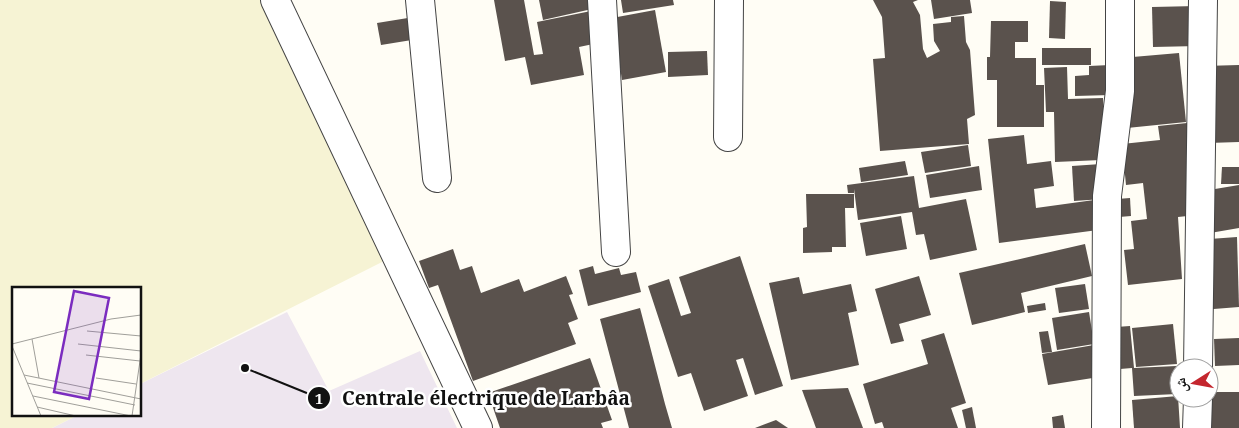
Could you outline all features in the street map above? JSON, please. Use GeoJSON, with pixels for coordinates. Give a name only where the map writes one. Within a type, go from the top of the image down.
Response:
{"type":"FeatureCollection","features":[{"type":"Feature","properties":{"kind":"street"},"geometry":{"type":"LineString","coordinates":[[275,0],[478,428]]}},
{"type":"Feature","properties":{"kind":"street"},"geometry":{"type":"LineString","coordinates":[[420,0],[437,178]]}},
{"type":"Feature","properties":{"kind":"street"},"geometry":{"type":"LineString","coordinates":[[602,0],[616,252]]}},
{"type":"Feature","properties":{"kind":"street"},"geometry":{"type":"LineString","coordinates":[[728,137],[729,0]]}},
{"type":"Feature","properties":{"kind":"street"},"geometry":{"type":"LineString","coordinates":[[1106,428],[1107,196],[1120,92],[1120,0]]}},
{"type":"Feature","properties":{"kind":"street"},"geometry":{"type":"LineString","coordinates":[[1198,358],[1203,0]]}},
{"type":"Feature","properties":{"kind":"street"},"geometry":{"type":"LineString","coordinates":[[1197,428],[1198,408]]}},
{"type":"Feature","properties":{"kind":"shaded area"},"geometry":{"type":"Polygon","coordinates":[[[0,0],[262,0],[384,261],[141,383],[141,287],[12,287],[12,416],[76,416],[52,428],[0,428],[0,0]]]}},
{"type":"Feature","properties":{"kind":"shaded area"},"geometry":{"type":"Polygon","coordinates":[[[287,312],[329,391],[420,351],[457,428],[52,428],[76,416],[141,416],[141,384],[287,312]]]}},
{"type":"Feature","properties":{"kind":"building"},"geometry":{"type":"Polygon","coordinates":[[[494,0],[524,0],[534,55],[543,54],[537,22],[591,11],[598,43],[579,47],[584,75],[531,85],[525,57],[505,61],[494,0]]]}},
{"type":"Feature","properties":{"kind":"building"},"geometry":{"type":"Polygon","coordinates":[[[539,0],[591,0],[592,9],[543,20],[539,0]]]}},
{"type":"Feature","properties":{"kind":"building"},"geometry":{"type":"Polygon","coordinates":[[[621,0],[673,0],[674,5],[623,13],[621,0]]]}},
{"type":"Feature","properties":{"kind":"building"},"geometry":{"type":"Polygon","coordinates":[[[873,0],[918,0],[913,2],[920,15],[923,49],[927,58],[940,51],[934,41],[933,24],[951,22],[951,17],[964,16],[966,42],[970,50],[975,115],[967,119],[969,144],[880,151],[873,59],[885,58],[882,17],[873,0]]]}},
{"type":"Feature","properties":{"kind":"building"},"geometry":{"type":"Polygon","coordinates":[[[931,0],[970,0],[972,13],[934,19],[931,0]]]}},
{"type":"Feature","properties":{"kind":"building"},"geometry":{"type":"Polygon","coordinates":[[[1050,1],[1066,2],[1065,39],[1049,38],[1050,1]]]}},
{"type":"Feature","properties":{"kind":"building"},"geometry":{"type":"Polygon","coordinates":[[[1197,6],[1198,46],[1153,47],[1152,7],[1197,6]]]}},
{"type":"Feature","properties":{"kind":"building"},"geometry":{"type":"Polygon","coordinates":[[[655,10],[666,72],[622,80],[612,18],[655,10]]]}},
{"type":"Feature","properties":{"kind":"building"},"geometry":{"type":"Polygon","coordinates":[[[414,17],[418,39],[381,45],[377,23],[414,17]]]}},
{"type":"Feature","properties":{"kind":"building"},"geometry":{"type":"Polygon","coordinates":[[[991,21],[1028,21],[1028,42],[1015,42],[1015,58],[1036,58],[1036,85],[1044,85],[1044,127],[997,127],[997,80],[987,80],[987,57],[990,57],[991,21]]]}},
{"type":"Feature","properties":{"kind":"building"},"geometry":{"type":"Polygon","coordinates":[[[1042,48],[1091,48],[1091,65],[1042,65],[1042,48]]]}},
{"type":"Feature","properties":{"kind":"building"},"geometry":{"type":"Polygon","coordinates":[[[707,51],[708,75],[668,77],[668,52],[707,51]]]}},
{"type":"Feature","properties":{"kind":"building"},"geometry":{"type":"Polygon","coordinates":[[[1179,53],[1186,122],[1127,128],[1121,58],[1179,53]]]}},
{"type":"Feature","properties":{"kind":"building"},"geometry":{"type":"Polygon","coordinates":[[[1110,65],[1111,95],[1075,96],[1075,76],[1089,75],[1089,66],[1110,65]]]}},
{"type":"Feature","properties":{"kind":"building"},"geometry":{"type":"Polygon","coordinates":[[[1239,65],[1239,142],[1208,143],[1204,66],[1239,65]]]}},
{"type":"Feature","properties":{"kind":"building"},"geometry":{"type":"Polygon","coordinates":[[[1067,67],[1068,99],[1103,98],[1105,151],[1101,160],[1055,162],[1054,112],[1046,112],[1044,68],[1067,67]]]}},
{"type":"Feature","properties":{"kind":"building"},"geometry":{"type":"Polygon","coordinates":[[[1187,123],[1197,215],[1178,217],[1182,279],[1128,285],[1124,250],[1134,249],[1131,221],[1147,219],[1143,183],[1126,185],[1122,144],[1160,140],[1158,126],[1187,123]]]}},
{"type":"Feature","properties":{"kind":"building"},"geometry":{"type":"Polygon","coordinates":[[[1024,135],[1027,164],[1051,161],[1054,186],[1034,189],[1036,208],[1094,200],[1098,230],[999,243],[988,139],[1024,135]]]}},
{"type":"Feature","properties":{"kind":"building"},"geometry":{"type":"Polygon","coordinates":[[[968,145],[971,166],[925,173],[921,152],[968,145]]]}},
{"type":"Feature","properties":{"kind":"building"},"geometry":{"type":"Polygon","coordinates":[[[905,161],[908,175],[861,182],[859,168],[905,161]]]}},
{"type":"Feature","properties":{"kind":"building"},"geometry":{"type":"Polygon","coordinates":[[[1101,164],[1103,199],[1074,201],[1072,166],[1101,164]]]}},
{"type":"Feature","properties":{"kind":"building"},"geometry":{"type":"Polygon","coordinates":[[[979,166],[982,190],[930,198],[926,175],[979,166]]]}},
{"type":"Feature","properties":{"kind":"building"},"geometry":{"type":"Polygon","coordinates":[[[1222,167],[1239,167],[1239,184],[1221,184],[1222,167]]]}},
{"type":"Feature","properties":{"kind":"building"},"geometry":{"type":"Polygon","coordinates":[[[914,176],[919,208],[966,199],[977,250],[930,260],[924,234],[916,235],[912,212],[858,220],[854,189],[854,193],[848,193],[847,185],[914,176]]]}},
{"type":"Feature","properties":{"kind":"building"},"geometry":{"type":"Polygon","coordinates":[[[1239,185],[1239,228],[1210,233],[1203,191],[1239,185]]]}},
{"type":"Feature","properties":{"kind":"building"},"geometry":{"type":"Polygon","coordinates":[[[806,194],[854,194],[854,208],[845,208],[846,247],[832,247],[832,252],[803,253],[803,228],[807,227],[806,194]]]}},
{"type":"Feature","properties":{"kind":"building"},"geometry":{"type":"Polygon","coordinates":[[[1130,198],[1131,216],[1119,217],[1117,199],[1130,198]]]}},
{"type":"Feature","properties":{"kind":"building"},"geometry":{"type":"Polygon","coordinates":[[[901,216],[907,249],[866,256],[860,223],[901,216]]]}},
{"type":"Feature","properties":{"kind":"building"},"geometry":{"type":"Polygon","coordinates":[[[1237,237],[1239,307],[1201,310],[1196,240],[1237,237]]]}},
{"type":"Feature","properties":{"kind":"building"},"geometry":{"type":"Polygon","coordinates":[[[1085,244],[1092,276],[1021,293],[1025,312],[972,325],[959,273],[1085,244]]]}},
{"type":"Feature","properties":{"kind":"building"},"geometry":{"type":"Polygon","coordinates":[[[453,249],[460,270],[472,266],[481,293],[519,279],[524,292],[566,276],[573,294],[569,295],[578,319],[568,323],[576,344],[473,381],[438,285],[429,288],[419,261],[453,249]]]}},
{"type":"Feature","properties":{"kind":"building"},"geometry":{"type":"Polygon","coordinates":[[[740,256],[783,386],[755,395],[743,358],[736,360],[748,396],[704,411],[691,373],[678,377],[648,286],[669,279],[681,316],[691,313],[679,277],[740,256]]]}},
{"type":"Feature","properties":{"kind":"building"},"geometry":{"type":"Polygon","coordinates":[[[593,266],[595,274],[619,268],[621,275],[636,272],[641,292],[588,306],[579,270],[593,266]]]}},
{"type":"Feature","properties":{"kind":"building"},"geometry":{"type":"Polygon","coordinates":[[[919,276],[931,315],[899,324],[904,341],[891,344],[875,289],[919,276]]]}},
{"type":"Feature","properties":{"kind":"building"},"geometry":{"type":"Polygon","coordinates":[[[799,277],[803,294],[851,284],[857,311],[848,313],[859,365],[791,380],[769,283],[799,277]]]}},
{"type":"Feature","properties":{"kind":"building"},"geometry":{"type":"Polygon","coordinates":[[[1085,284],[1089,309],[1059,313],[1055,288],[1085,284]]]}},
{"type":"Feature","properties":{"kind":"building"},"geometry":{"type":"Polygon","coordinates":[[[1045,303],[1046,310],[1028,313],[1027,306],[1045,303]]]}},
{"type":"Feature","properties":{"kind":"building"},"geometry":{"type":"Polygon","coordinates":[[[640,308],[672,428],[629,428],[600,319],[640,308]]]}},
{"type":"Feature","properties":{"kind":"building"},"geometry":{"type":"Polygon","coordinates":[[[1089,312],[1094,344],[1057,350],[1052,318],[1089,312]]]}},
{"type":"Feature","properties":{"kind":"building"},"geometry":{"type":"Polygon","coordinates":[[[1173,324],[1176,358],[1169,358],[1169,365],[1136,367],[1132,328],[1173,324]]]}},
{"type":"Feature","properties":{"kind":"building"},"geometry":{"type":"Polygon","coordinates":[[[1130,326],[1134,368],[1169,366],[1169,394],[1134,396],[1132,368],[1120,369],[1116,327],[1130,326]]]}},
{"type":"Feature","properties":{"kind":"building"},"geometry":{"type":"Polygon","coordinates":[[[1048,331],[1052,352],[1042,353],[1039,332],[1048,331]]]}},
{"type":"Feature","properties":{"kind":"building"},"geometry":{"type":"Polygon","coordinates":[[[944,333],[966,403],[951,408],[958,428],[884,428],[882,422],[875,424],[863,384],[928,364],[921,340],[944,333]]]}},
{"type":"Feature","properties":{"kind":"building"},"geometry":{"type":"Polygon","coordinates":[[[1239,338],[1239,365],[1219,366],[1219,358],[1215,358],[1214,339],[1239,338]]]}},
{"type":"Feature","properties":{"kind":"building"},"geometry":{"type":"Polygon","coordinates":[[[1094,345],[1099,377],[1048,385],[1042,354],[1094,345]]]}},
{"type":"Feature","properties":{"kind":"building"},"geometry":{"type":"Polygon","coordinates":[[[590,358],[612,420],[601,423],[603,428],[500,428],[488,393],[590,358]]]}},
{"type":"Feature","properties":{"kind":"building"},"geometry":{"type":"Polygon","coordinates":[[[848,388],[863,428],[816,428],[802,390],[848,388]]]}},
{"type":"Feature","properties":{"kind":"building"},"geometry":{"type":"Polygon","coordinates":[[[1219,392],[1239,392],[1239,428],[1201,428],[1205,408],[1219,408],[1219,392]]]}},
{"type":"Feature","properties":{"kind":"building"},"geometry":{"type":"Polygon","coordinates":[[[1169,397],[1169,408],[1179,408],[1180,428],[1134,428],[1132,400],[1169,397]]]}},
{"type":"Feature","properties":{"kind":"building"},"geometry":{"type":"Polygon","coordinates":[[[972,407],[976,428],[966,428],[962,410],[972,407]]]}},
{"type":"Feature","properties":{"kind":"building"},"geometry":{"type":"Polygon","coordinates":[[[1063,415],[1065,428],[1053,428],[1052,417],[1063,415]]]}},
{"type":"Feature","properties":{"kind":"building"},"geometry":{"type":"Polygon","coordinates":[[[776,420],[788,428],[755,428],[776,420]]]}},
{"type":"Feature","properties":{"kind":"place","name":"Centrale électrique de Larbâa"},"geometry":{"type":"Point","coordinates":[245,368]}}]}
